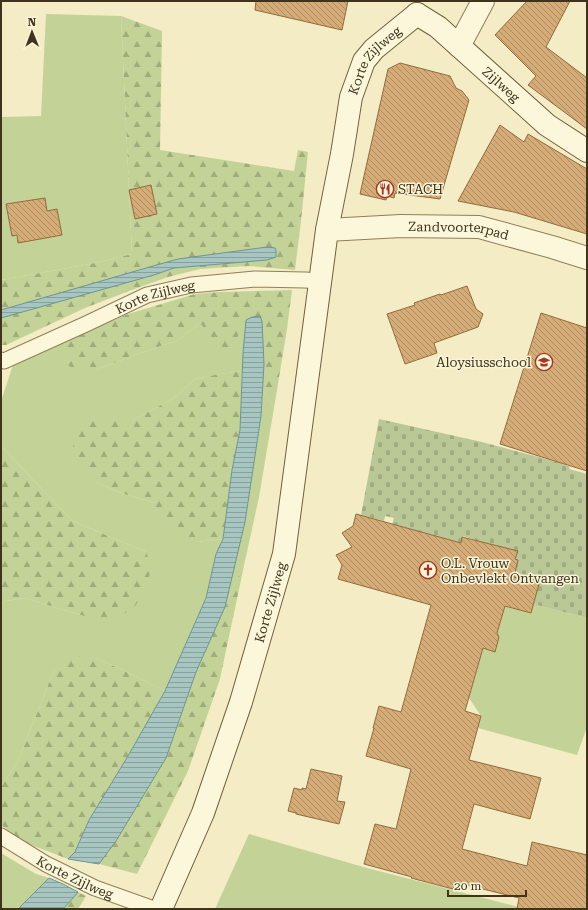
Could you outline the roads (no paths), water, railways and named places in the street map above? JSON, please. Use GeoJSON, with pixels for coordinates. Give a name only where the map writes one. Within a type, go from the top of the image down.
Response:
{"type":"FeatureCollection","features":[{"type":"Feature","properties":{"kind":"main road"},"geometry":{"type":"LineString","coordinates":[[459,46],[483,1]]}},
{"type":"Feature","properties":{"kind":"main road","name":"Zijlweg"},"geometry":{"type":"LineString","coordinates":[[420,8],[438,27],[547,125],[587,151]]}},
{"type":"Feature","properties":{"kind":"main road","name":"Korte Zijlweg"},"geometry":{"type":"LineString","coordinates":[[161,909],[203,814],[241,702],[284,554],[327,230],[351,98],[364,62],[374,49],[420,8]]}},
{"type":"Feature","properties":{"kind":"main road","name":"Zandvoorterpad"},"geometry":{"type":"LineString","coordinates":[[327,230],[401,226],[479,227],[587,258]]}},
{"type":"Feature","properties":{"kind":"lane","name":"Korte Zijlweg"},"geometry":{"type":"LineString","coordinates":[[1,360],[4,361],[146,295],[192,284],[255,279],[320,281]]}},
{"type":"Feature","properties":{"kind":"lane","name":"Korte Zijlweg"},"geometry":{"type":"LineString","coordinates":[[1,836],[46,864],[95,888],[154,909]]}},
{"type":"Feature","properties":{"kind":"water"},"geometry":{"type":"Polygon","coordinates":[[[267,247],[275,248],[276,257],[267,260],[174,268],[1,318],[1,310],[178,259],[267,247]]]}},
{"type":"Feature","properties":{"kind":"water"},"geometry":{"type":"Polygon","coordinates":[[[260,316],[262,321],[264,364],[261,416],[245,522],[225,607],[196,672],[166,758],[116,841],[99,864],[68,859],[75,852],[89,820],[165,691],[206,598],[216,554],[223,539],[232,470],[240,430],[246,320],[252,317],[260,316]]]}},
{"type":"Feature","properties":{"kind":"water"},"geometry":{"type":"Polygon","coordinates":[[[49,878],[78,892],[63,909],[18,909],[49,878]]]}},
{"type":"Feature","properties":{"kind":"place","name":"STACH"},"geometry":{"type":"Point","coordinates":[385,189]}},
{"type":"Feature","properties":{"kind":"place","name":"Aloysiusschool"},"geometry":{"type":"Point","coordinates":[544,362]}},
{"type":"Feature","properties":{"kind":"place","name":"O.L. Vrouw Onbevlekt Ontvangen"},"geometry":{"type":"Point","coordinates":[428,570]}}]}
